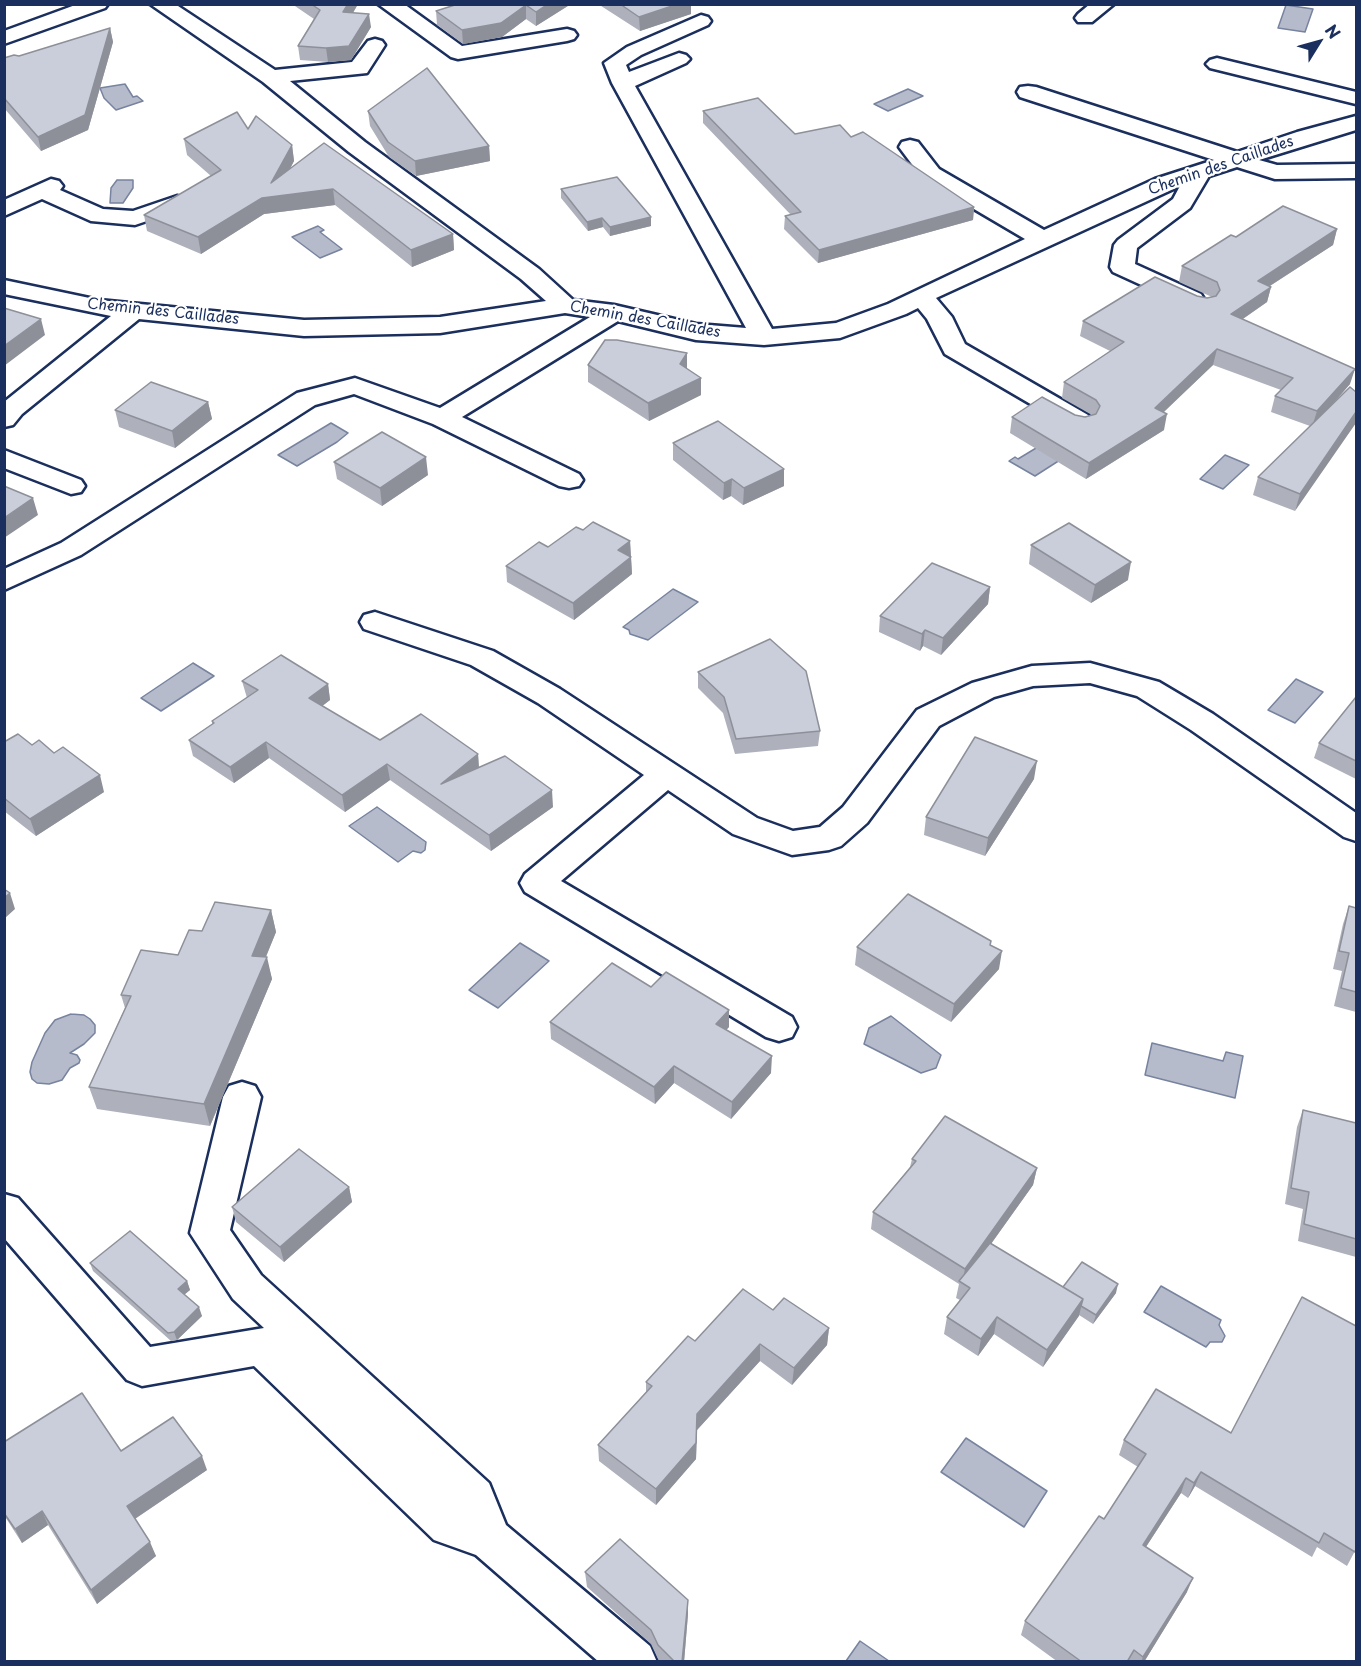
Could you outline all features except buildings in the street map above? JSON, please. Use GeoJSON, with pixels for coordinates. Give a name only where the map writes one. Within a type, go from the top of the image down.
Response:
{"type":"FeatureCollection","features":[{"type":"Feature","properties":{"kind":"street"},"geometry":{"type":"LineString","coordinates":[[4,27],[73,4]]}},
{"type":"Feature","properties":{"kind":"street"},"geometry":{"type":"LineString","coordinates":[[4,38],[98,4]]}},
{"type":"Feature","properties":{"kind":"street"},"geometry":{"type":"LineString","coordinates":[[160,4],[271,77],[357,147],[530,274],[565,306]]}},
{"type":"Feature","properties":{"kind":"street"},"geometry":{"type":"LineString","coordinates":[[388,4],[406,14],[458,53],[567,35]]}},
{"type":"Feature","properties":{"kind":"street"},"geometry":{"type":"LineString","coordinates":[[1085,18],[1104,4]]}},
{"type":"Feature","properties":{"kind":"street"},"geometry":{"type":"LineString","coordinates":[[701,21],[634,51],[615,63],[623,83],[764,337]]}},
{"type":"Feature","properties":{"kind":"street"},"geometry":{"type":"LineString","coordinates":[[271,77],[359,68],[375,45]]}},
{"type":"Feature","properties":{"kind":"street"},"geometry":{"type":"LineString","coordinates":[[623,83],[679,59]]}},
{"type":"Feature","properties":{"kind":"street"},"geometry":{"type":"LineString","coordinates":[[1217,64],[1356,98]]}},
{"type":"Feature","properties":{"kind":"street"},"geometry":{"type":"LineString","coordinates":[[1028,92],[1275,172],[1356,171]]}},
{"type":"Feature","properties":{"kind":"street","name":"Chemin des Caillades"},"geometry":{"type":"LineString","coordinates":[[4,287],[99,307],[304,328],[440,325],[565,306],[614,313],[696,332],[764,337],[840,330],[897,309],[1163,184],[1356,123]]}},
{"type":"Feature","properties":{"kind":"street"},"geometry":{"type":"LineString","coordinates":[[910,147],[931,174],[1043,240]]}},
{"type":"Feature","properties":{"kind":"street"},"geometry":{"type":"LineString","coordinates":[[1200,172],[1182,203],[1126,245],[1122,267],[1203,304]]}},
{"type":"Feature","properties":{"kind":"street"},"geometry":{"type":"LineString","coordinates":[[4,209],[46,188],[99,216],[135,218],[177,203]]}},
{"type":"Feature","properties":{"kind":"street"},"geometry":{"type":"LineString","coordinates":[[921,296],[939,317],[954,349],[1082,423]]}},
{"type":"Feature","properties":{"kind":"street"},"geometry":{"type":"LineString","coordinates":[[4,419],[13,408],[134,310]]}},
{"type":"Feature","properties":{"kind":"street"},"geometry":{"type":"LineString","coordinates":[[442,418],[614,313]]}},
{"type":"Feature","properties":{"kind":"street"},"geometry":{"type":"LineString","coordinates":[[4,581],[71,549],[306,399],[355,386],[442,418],[569,480]]}},
{"type":"Feature","properties":{"kind":"street"},"geometry":{"type":"LineString","coordinates":[[4,458],[71,486]]}},
{"type":"Feature","properties":{"kind":"street"},"geometry":{"type":"LineString","coordinates":[[375,622],[482,658],[549,696],[745,826],[792,843],[829,838],[855,815],[927,718],[983,690],[1032,676],[1090,673],[1148,689],[1202,722],[1356,829]]}},
{"type":"Feature","properties":{"kind":"street"},"geometry":{"type":"LineString","coordinates":[[667,773],[537,883],[779,1027]]}},
{"type":"Feature","properties":{"kind":"street"},"geometry":{"type":"LineString","coordinates":[[242,1097],[210,1233],[247,1287],[474,1497],[490,1539]]}},
{"type":"Feature","properties":{"kind":"street"},"geometry":{"type":"LineString","coordinates":[[4,1210],[142,1367],[262,1346],[449,1526],[490,1539],[634,1662]]}},
{"type":"Feature","properties":{"kind":"water"},"geometry":{"type":"Polygon","coordinates":[[[1286,5],[1313,9],[1305,32],[1278,28],[1286,5]]]}},
{"type":"Feature","properties":{"kind":"water"},"geometry":{"type":"Polygon","coordinates":[[[125,84],[133,97],[137,96],[143,101],[116,110],[104,98],[100,88],[125,84]]]}},
{"type":"Feature","properties":{"kind":"water"},"geometry":{"type":"Polygon","coordinates":[[[908,89],[923,96],[888,111],[874,104],[908,89]]]}},
{"type":"Feature","properties":{"kind":"water"},"geometry":{"type":"Polygon","coordinates":[[[117,180],[133,180],[133,188],[123,203],[110,203],[111,188],[117,180]]]}},
{"type":"Feature","properties":{"kind":"water"},"geometry":{"type":"Polygon","coordinates":[[[318,226],[324,230],[320,232],[342,249],[320,258],[292,237],[318,226]]]}},
{"type":"Feature","properties":{"kind":"water"},"geometry":{"type":"Polygon","coordinates":[[[331,423],[348,433],[297,466],[278,455],[331,423]]]}},
{"type":"Feature","properties":{"kind":"water"},"geometry":{"type":"Polygon","coordinates":[[[1051,439],[1074,451],[1035,476],[1009,461],[1015,457],[1018,459],[1051,439]]]}},
{"type":"Feature","properties":{"kind":"water"},"geometry":{"type":"Polygon","coordinates":[[[1225,455],[1249,465],[1223,489],[1200,479],[1225,455]]]}},
{"type":"Feature","properties":{"kind":"water"},"geometry":{"type":"Polygon","coordinates":[[[673,589],[698,602],[648,640],[630,634],[629,630],[623,627],[673,589]]]}},
{"type":"Feature","properties":{"kind":"water"},"geometry":{"type":"Polygon","coordinates":[[[193,663],[214,676],[161,711],[141,698],[193,663]]]}},
{"type":"Feature","properties":{"kind":"water"},"geometry":{"type":"Polygon","coordinates":[[[1296,679],[1323,692],[1295,723],[1268,710],[1296,679]]]}},
{"type":"Feature","properties":{"kind":"water"},"geometry":{"type":"Polygon","coordinates":[[[377,807],[426,842],[425,850],[421,853],[413,851],[398,862],[349,826],[377,807]]]}},
{"type":"Feature","properties":{"kind":"water"},"geometry":{"type":"Polygon","coordinates":[[[520,943],[549,961],[498,1008],[469,990],[520,943]]]}},
{"type":"Feature","properties":{"kind":"water"},"geometry":{"type":"Polygon","coordinates":[[[71,1014],[84,1015],[90,1019],[95,1025],[95,1033],[70,1053],[77,1055],[80,1060],[70,1068],[62,1080],[49,1084],[37,1083],[32,1079],[30,1072],[45,1033],[55,1020],[71,1014]]]}},
{"type":"Feature","properties":{"kind":"water"},"geometry":{"type":"Polygon","coordinates":[[[891,1016],[941,1055],[936,1068],[921,1073],[864,1044],[869,1028],[891,1016]]]}},
{"type":"Feature","properties":{"kind":"water"},"geometry":{"type":"Polygon","coordinates":[[[1152,1043],[1223,1061],[1226,1052],[1243,1056],[1235,1098],[1145,1075],[1152,1043]]]}},
{"type":"Feature","properties":{"kind":"water"},"geometry":{"type":"Polygon","coordinates":[[[1161,1286],[1221,1320],[1219,1325],[1225,1336],[1222,1342],[1210,1342],[1206,1347],[1144,1312],[1161,1286]]]}},
{"type":"Feature","properties":{"kind":"water"},"geometry":{"type":"Polygon","coordinates":[[[966,1438],[1047,1491],[1024,1527],[941,1472],[966,1438]]]}},
{"type":"Feature","properties":{"kind":"water"},"geometry":{"type":"Polygon","coordinates":[[[860,1641],[889,1661],[846,1661],[860,1641]]]}}]}
